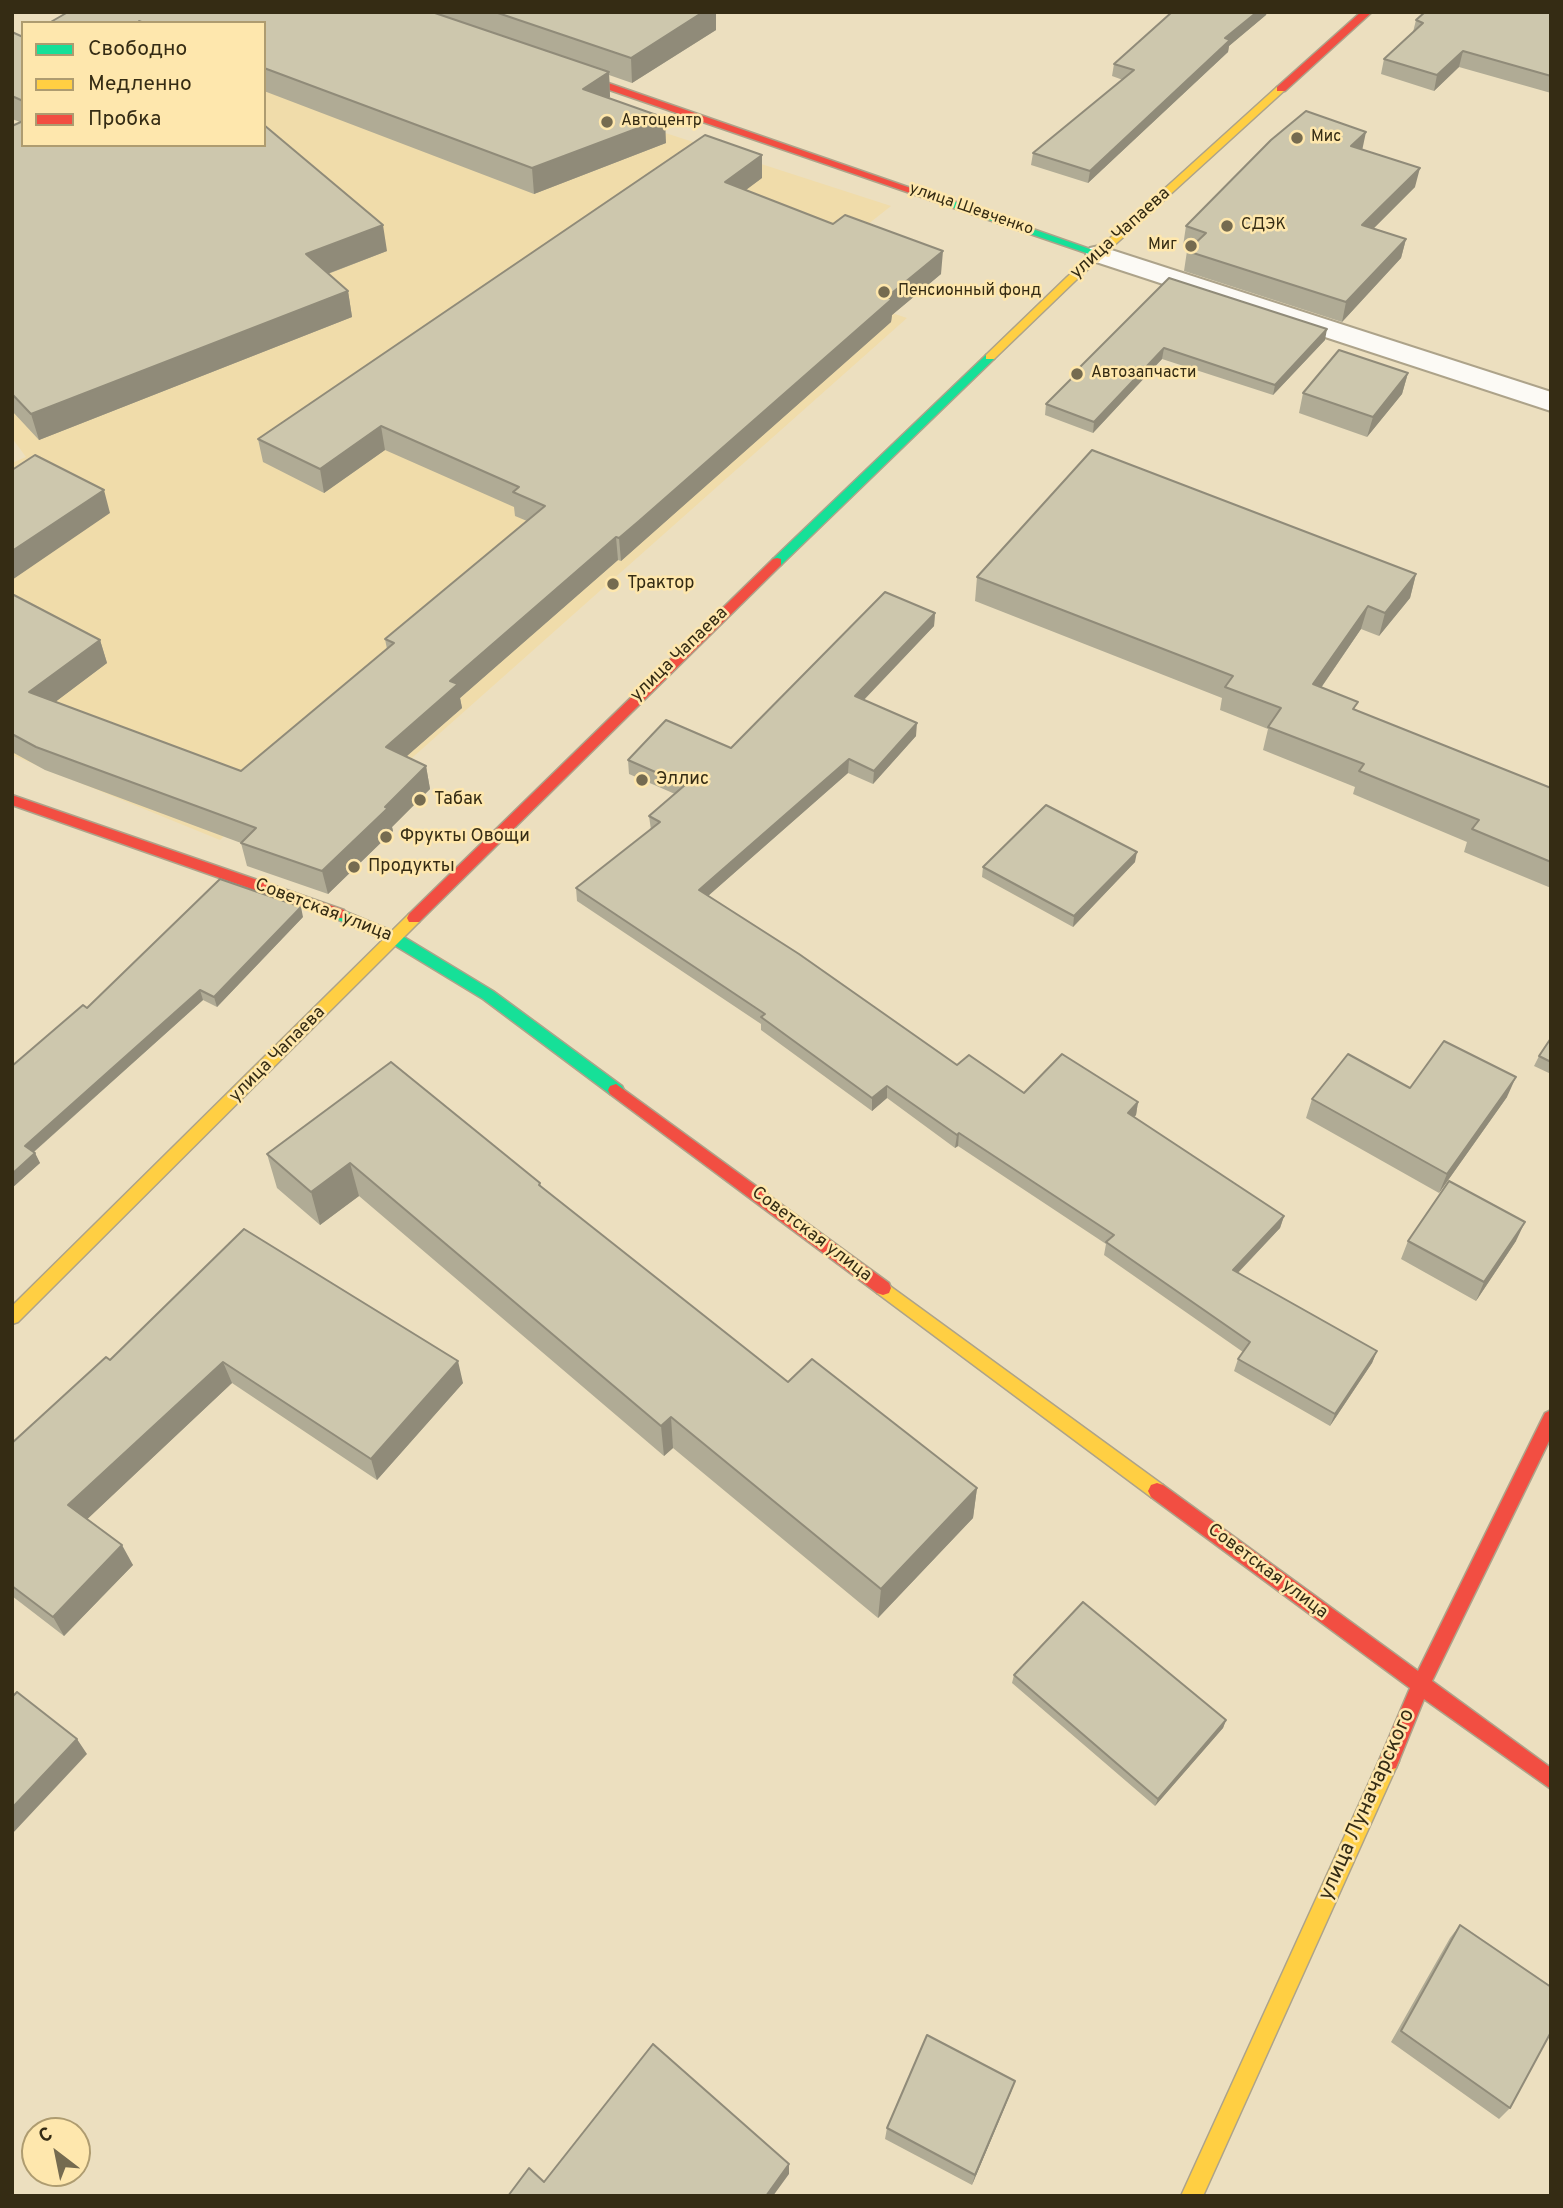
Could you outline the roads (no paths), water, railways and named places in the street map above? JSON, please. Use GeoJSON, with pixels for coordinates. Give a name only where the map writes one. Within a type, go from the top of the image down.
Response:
{"type":"FeatureCollection","features":[{"type":"Feature","properties":{"kind":"main road","name":"улица Чапаева"},"geometry":{"type":"LineString","coordinates":[[12,1317],[670,664],[1099,254],[1367,12]]}},
{"type":"Feature","properties":{"kind":"main road","name":"улица Шевченко"},"geometry":{"type":"LineString","coordinates":[[549,66],[1099,254]]}},
{"type":"Feature","properties":{"kind":"main road","name":"Советская улица"},"geometry":{"type":"LineString","coordinates":[[12,800],[337,914],[394,938],[488,995],[1420,1686],[1551,1780]]}},
{"type":"Feature","properties":{"kind":"main road","name":"улица Луначарского"},"geometry":{"type":"LineString","coordinates":[[1192,2196],[1378,1786],[1420,1686],[1551,1418]]}},
{"type":"Feature","properties":{"kind":"street","name":"улица Шевченко"},"geometry":{"type":"LineString","coordinates":[[1099,254],[1551,402]]}},
{"type":"Feature","properties":{"kind":"place","name":"Автоцентр"},"geometry":{"type":"Point","coordinates":[607,122]}},
{"type":"Feature","properties":{"kind":"place","name":"Мис"},"geometry":{"type":"Point","coordinates":[1297,138]}},
{"type":"Feature","properties":{"kind":"place","name":"СДЭК"},"geometry":{"type":"Point","coordinates":[1227,226]}},
{"type":"Feature","properties":{"kind":"place","name":"Миг"},"geometry":{"type":"Point","coordinates":[1191,246]}},
{"type":"Feature","properties":{"kind":"place","name":"Пенсионный фонд"},"geometry":{"type":"Point","coordinates":[884,292]}},
{"type":"Feature","properties":{"kind":"place","name":"Автозапчасти"},"geometry":{"type":"Point","coordinates":[1077,374]}},
{"type":"Feature","properties":{"kind":"place","name":"Трактор"},"geometry":{"type":"Point","coordinates":[613,584]}},
{"type":"Feature","properties":{"kind":"place","name":"Эллис"},"geometry":{"type":"Point","coordinates":[642,780]}},
{"type":"Feature","properties":{"kind":"place","name":"Табак"},"geometry":{"type":"Point","coordinates":[420,800]}},
{"type":"Feature","properties":{"kind":"place","name":"Фрукты Овощи"},"geometry":{"type":"Point","coordinates":[386,837]}},
{"type":"Feature","properties":{"kind":"place","name":"Продукты"},"geometry":{"type":"Point","coordinates":[354,867]}}]}
